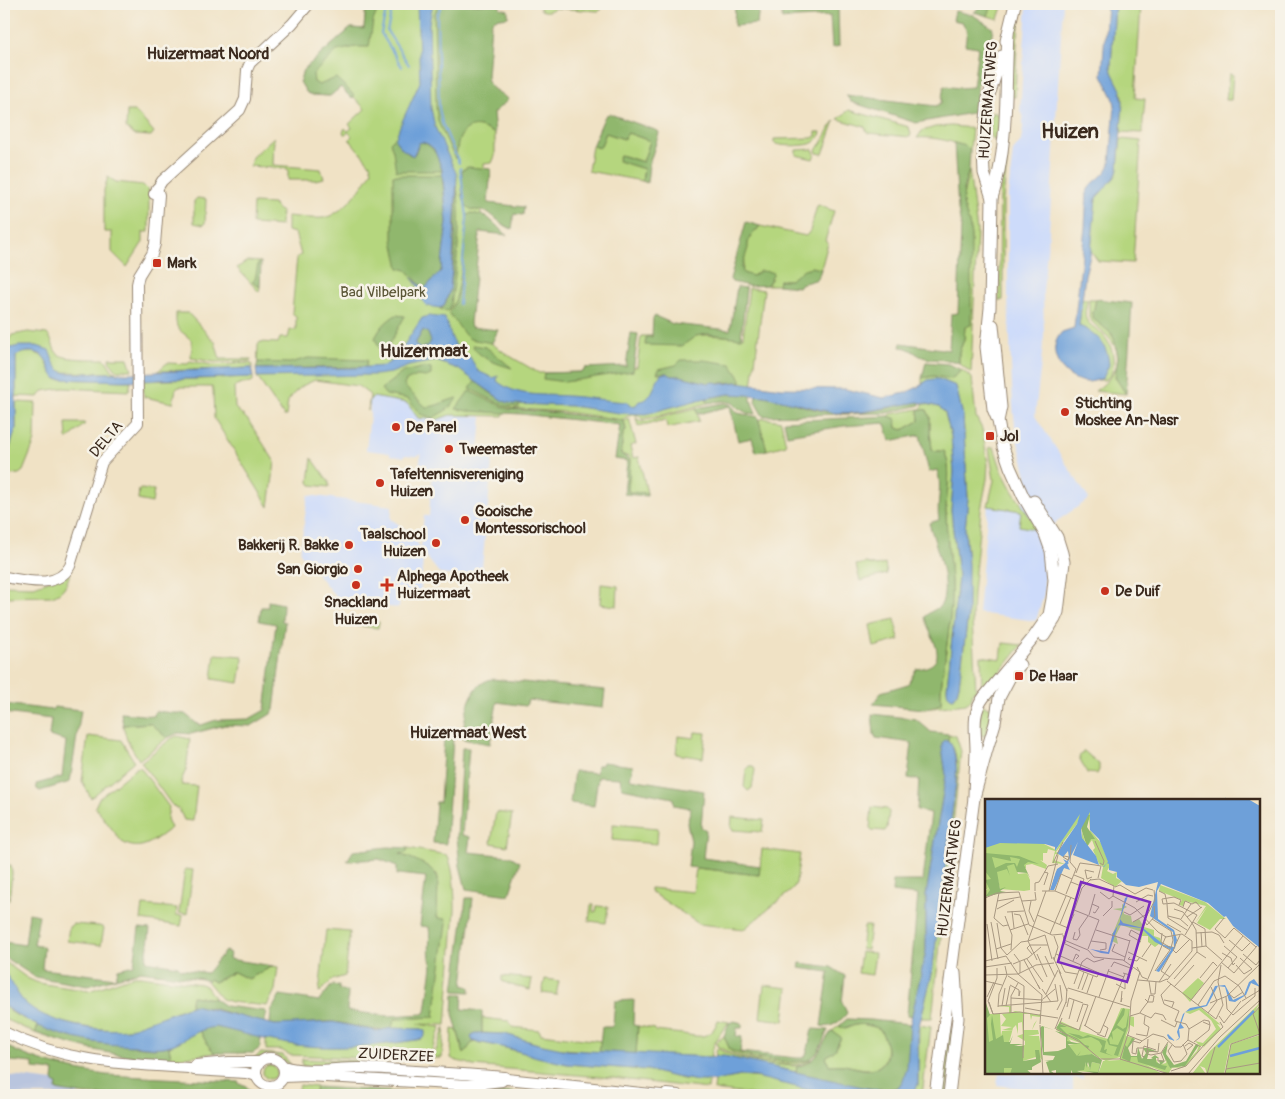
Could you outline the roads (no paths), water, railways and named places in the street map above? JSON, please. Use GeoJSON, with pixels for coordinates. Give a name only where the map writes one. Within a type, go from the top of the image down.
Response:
{"type":"FeatureCollection","features":[{"type":"Feature","properties":{"kind":"main road","name":"HUIZERMAATWEG"},"geometry":{"type":"LineString","coordinates":[[992,198],[984,173],[987,106],[1015,4]]}},
{"type":"Feature","properties":{"kind":"main road","name":"HUIZERMAATWEG"},"geometry":{"type":"LineString","coordinates":[[935,1095],[974,798],[976,751],[974,720],[980,702],[1049,615],[1054,580],[1051,551],[1045,534],[1023,496],[1010,467],[1003,447],[998,421],[1000,407],[994,327],[990,319],[992,198],[1002,147],[1006,109],[1008,34]]}},
{"type":"Feature","properties":{"kind":"main road"},"geometry":{"type":"LineString","coordinates":[[987,106],[997,105],[1006,109]]}},
{"type":"Feature","properties":{"kind":"main road"},"geometry":{"type":"LineString","coordinates":[[984,144],[993,148],[1002,147]]}},
{"type":"Feature","properties":{"kind":"main road","name":"HUIZERMAATWEG"},"geometry":{"type":"LineString","coordinates":[[974,798],[995,723],[999,698],[1010,677],[1039,643],[1055,619],[1062,574],[1062,553],[1057,537],[1028,493],[1019,485]]}},
{"type":"Feature","properties":{"kind":"main road"},"geometry":{"type":"LineString","coordinates":[[980,702],[997,705]]}},
{"type":"Feature","properties":{"kind":"main road"},"geometry":{"type":"LineString","coordinates":[[974,737],[990,740]]}},
{"type":"Feature","properties":{"kind":"main road","name":"HUIZERMAATWEG"},"geometry":{"type":"LineString","coordinates":[[949,1095],[959,1012],[953,961]]}},
{"type":"Feature","properties":{"kind":"street","name":"DELTA"},"geometry":{"type":"LineString","coordinates":[[4,577],[50,581],[60,577],[68,569],[102,462],[138,423],[137,279],[152,254],[155,244],[159,195],[157,188],[162,181],[240,110],[245,98],[247,70],[250,63],[292,24],[309,4]]}},
{"type":"Feature","properties":{"kind":"street"},"geometry":{"type":"LineString","coordinates":[[4,1032],[42,1048],[88,1060],[114,1064],[246,1072],[257,1076]]}},
{"type":"Feature","properties":{"kind":"street"},"geometry":{"type":"LineString","coordinates":[[191,1068],[194,1065],[216,1062],[260,1062],[267,1058],[273,1058],[278,1060],[283,1066],[277,1095]]}},
{"type":"Feature","properties":{"kind":"street"},"geometry":{"type":"LineString","coordinates":[[260,1062],[257,1068],[257,1076],[268,1090],[281,1080]]}},
{"type":"Feature","properties":{"kind":"street","name":"ZUIDERZEE"},"geometry":{"type":"LineString","coordinates":[[283,1066],[339,1070],[363,1068],[505,1077],[507,1079],[661,1095]]}},
{"type":"Feature","properties":{"kind":"street","name":"ZUIDERZEE"},"geometry":{"type":"LineString","coordinates":[[281,1080],[308,1076],[468,1085],[505,1081],[507,1079]]}},
{"type":"Feature","properties":{"kind":"street"},"geometry":{"type":"LineString","coordinates":[[665,1095],[678,1095]]}},
{"type":"Feature","properties":{"kind":"water"},"geometry":{"type":"Polygon","coordinates":[[[417,4],[433,4],[429,24],[431,108],[435,127],[457,175],[450,290],[444,306],[440,308],[427,306],[420,297],[418,286],[411,277],[424,289],[441,271],[447,222],[442,169],[434,149],[428,144],[419,143],[413,156],[402,149],[395,140],[420,82],[417,4]]]}},
{"type":"Feature","properties":{"kind":"water"},"geometry":{"type":"Polygon","coordinates":[[[1107,4],[1115,4],[1111,66],[1121,90],[1123,102],[1118,170],[1115,177],[1096,198],[1091,251],[1085,275],[1079,326],[1096,336],[1104,346],[1109,365],[1103,378],[1087,382],[1070,376],[1063,370],[1055,356],[1055,348],[1062,332],[1074,328],[1087,191],[1106,172],[1110,164],[1115,105],[1102,75],[1107,4]]]}},
{"type":"Feature","properties":{"kind":"water"},"geometry":{"type":"Polygon","coordinates":[[[429,316],[445,318],[456,346],[464,355],[470,357],[478,371],[493,378],[498,376],[497,381],[522,393],[627,402],[630,406],[636,405],[639,401],[647,398],[661,374],[667,373],[672,376],[680,376],[708,383],[723,384],[737,382],[782,388],[845,389],[884,398],[905,393],[933,379],[939,379],[956,386],[963,416],[968,498],[965,530],[968,564],[968,615],[959,685],[954,698],[949,696],[947,688],[958,577],[951,510],[954,472],[951,436],[945,413],[939,407],[918,402],[862,412],[835,413],[765,396],[729,394],[646,414],[619,413],[571,406],[513,404],[503,401],[458,369],[436,361],[376,375],[257,377],[256,369],[384,366],[393,360],[422,318],[429,316]],[[423,330],[415,344],[420,349],[428,346],[431,341],[428,333],[423,330]]]}},
{"type":"Feature","properties":{"kind":"water"},"geometry":{"type":"Polygon","coordinates":[[[37,346],[49,350],[57,367],[67,373],[132,373],[252,368],[253,377],[123,381],[56,379],[44,357],[40,354],[28,352],[20,354],[16,356],[16,428],[4,467],[4,441],[9,425],[8,351],[10,348],[37,346]]]}},
{"type":"Feature","properties":{"kind":"water"},"geometry":{"type":"Polygon","coordinates":[[[945,740],[951,743],[954,752],[956,781],[932,974],[918,1030],[918,1085],[912,1095],[829,1095],[756,1077],[741,1076],[715,1081],[698,1081],[647,1070],[567,1064],[473,1041],[471,1037],[475,1033],[505,1034],[567,1050],[724,1056],[867,1088],[883,1090],[899,1087],[907,1068],[910,1024],[926,951],[926,895],[946,775],[942,748],[942,743],[945,740]]]}},
{"type":"Feature","properties":{"kind":"water"},"geometry":{"type":"Polygon","coordinates":[[[4,973],[25,1003],[39,1013],[63,1022],[90,1028],[128,1029],[194,1005],[275,1025],[333,1022],[377,1031],[392,1028],[421,1029],[425,1031],[425,1036],[422,1039],[390,1044],[327,1047],[295,1045],[216,1027],[202,1030],[177,1043],[164,1047],[102,1043],[50,1031],[19,1016],[4,1006],[4,973]]]}},
{"type":"Feature","properties":{"kind":"waterway"},"geometry":{"type":"LineString","coordinates":[[397,4],[391,14],[387,31],[409,65]]}},
{"type":"Feature","properties":{"kind":"waterway"},"geometry":{"type":"LineString","coordinates":[[442,4],[437,15],[439,108],[442,123],[459,163]]}},
{"type":"Feature","properties":{"kind":"waterway"},"geometry":{"type":"LineString","coordinates":[[386,11],[381,33],[402,67]]}},
{"type":"Feature","properties":{"kind":"waterway"},"geometry":{"type":"LineString","coordinates":[[459,304],[467,217],[460,168]]}},
{"type":"Feature","properties":{"kind":"place","name":"Mark"},"geometry":{"type":"Point","coordinates":[157,263]}},
{"type":"Feature","properties":{"kind":"place","name":"Stichting Moskee An-Nasr"},"geometry":{"type":"Point","coordinates":[1065,412]}},
{"type":"Feature","properties":{"kind":"place","name":"De Parel"},"geometry":{"type":"Point","coordinates":[396,427]}},
{"type":"Feature","properties":{"kind":"place","name":"Jol"},"geometry":{"type":"Point","coordinates":[990,436]}},
{"type":"Feature","properties":{"kind":"place","name":"Tweemaster"},"geometry":{"type":"Point","coordinates":[449,449]}},
{"type":"Feature","properties":{"kind":"place","name":"Tafeltennisvereniging Huizen"},"geometry":{"type":"Point","coordinates":[380,483]}},
{"type":"Feature","properties":{"kind":"place","name":"Gooische Montessorischool"},"geometry":{"type":"Point","coordinates":[465,520]}},
{"type":"Feature","properties":{"kind":"place","name":"Taalschool Huizen"},"geometry":{"type":"Point","coordinates":[436,543]}},
{"type":"Feature","properties":{"kind":"place","name":"Bakkerij R. Bakke"},"geometry":{"type":"Point","coordinates":[349,545]}},
{"type":"Feature","properties":{"kind":"place","name":"San Giorgio"},"geometry":{"type":"Point","coordinates":[358,569]}},
{"type":"Feature","properties":{"kind":"place","name":"Snackland Huizen"},"geometry":{"type":"Point","coordinates":[356,585]}},
{"type":"Feature","properties":{"kind":"place","name":"Alphega Apotheek Huizermaat"},"geometry":{"type":"Point","coordinates":[387,585]}},
{"type":"Feature","properties":{"kind":"place","name":"De Duif"},"geometry":{"type":"Point","coordinates":[1105,591]}},
{"type":"Feature","properties":{"kind":"place","name":"De Haar"},"geometry":{"type":"Point","coordinates":[1019,676]}},
{"type":"Feature","properties":{"kind":"district","name":"Huizermaat Noord"},"geometry":{"type":"Point","coordinates":[208,53]}},
{"type":"Feature","properties":{"kind":"district","name":"Huizen"},"geometry":{"type":"Point","coordinates":[1070,131]}},
{"type":"Feature","properties":{"kind":"district","name":"Huizermaat"},"geometry":{"type":"Point","coordinates":[424,351]}},
{"type":"Feature","properties":{"kind":"district","name":"Huizermaat West"},"geometry":{"type":"Point","coordinates":[468,732]}},
{"type":"Feature","properties":{"kind":"park label","name":"Bad Vilbelpark"},"geometry":{"type":"Point","coordinates":[383,292]}}]}
